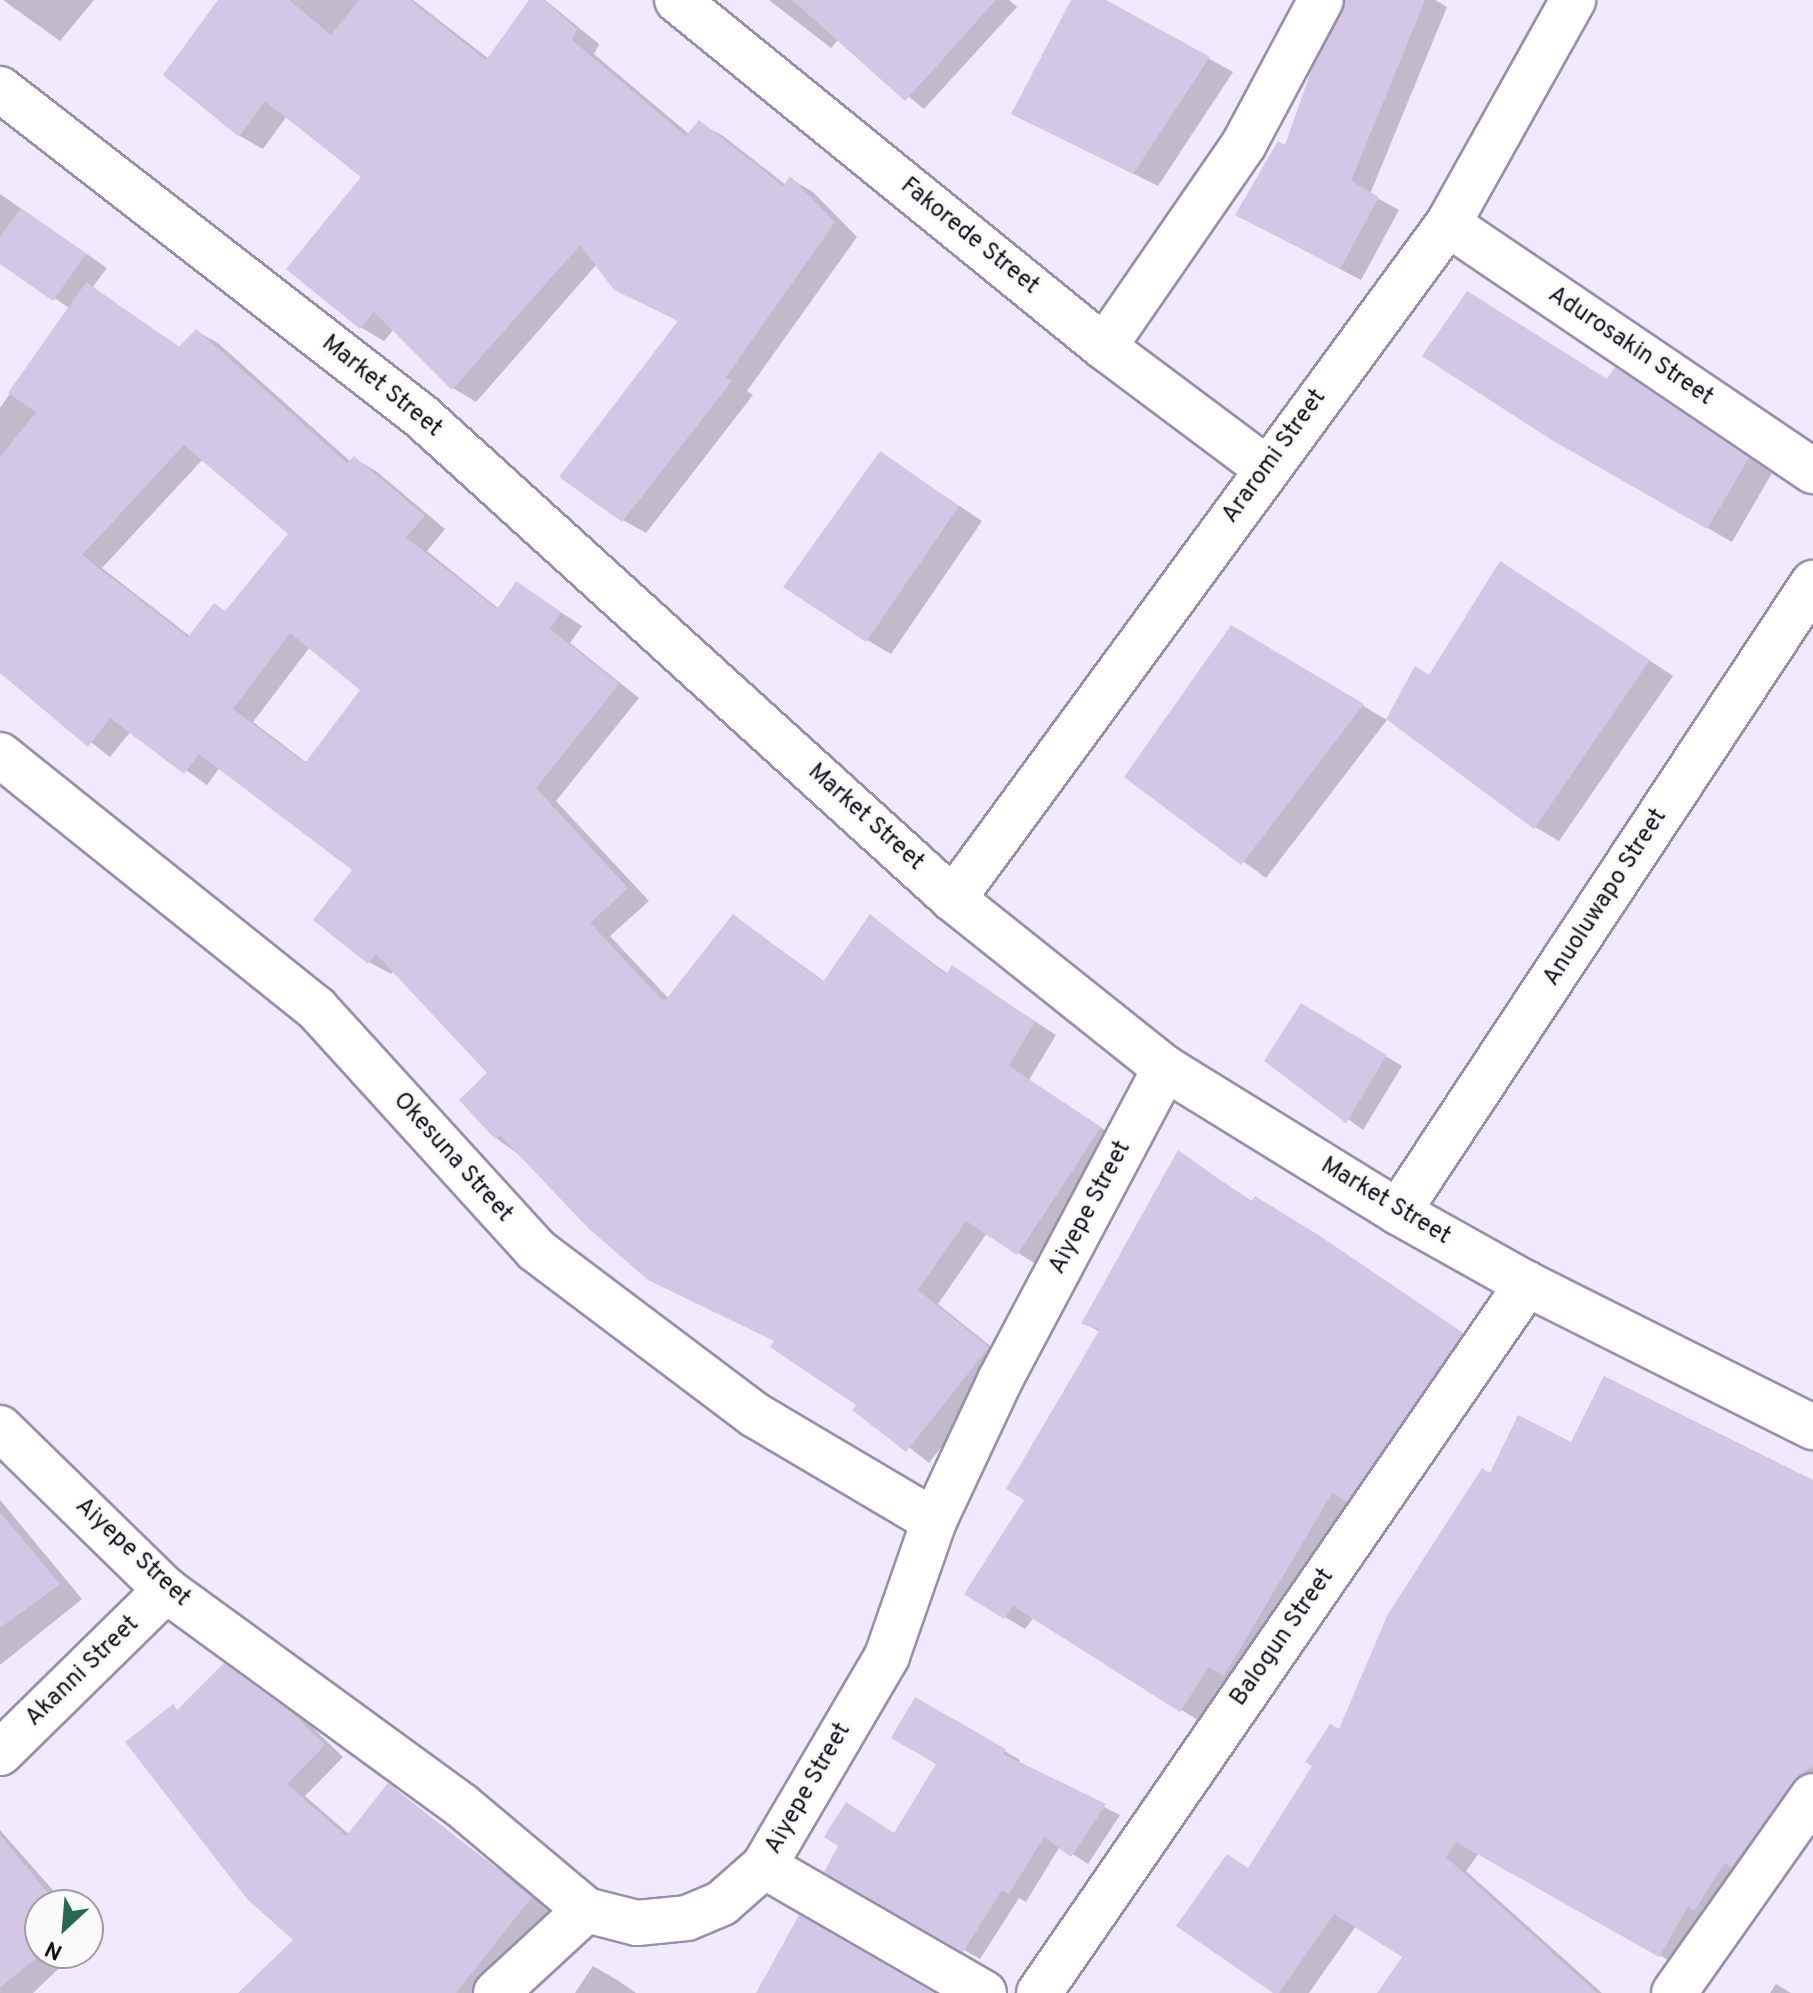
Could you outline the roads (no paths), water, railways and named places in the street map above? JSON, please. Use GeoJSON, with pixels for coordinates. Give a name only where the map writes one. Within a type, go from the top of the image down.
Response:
{"type":"FeatureCollection","features":[{"type":"Feature","properties":{"kind":"street","name":"Fakorede Street"},"geometry":{"type":"LineString","coordinates":[[677,0],[1104,347],[1266,468]]}},
{"type":"Feature","properties":{"kind":"street"},"geometry":{"type":"LineString","coordinates":[[1104,347],[1244,144],[1321,0]]}},
{"type":"Feature","properties":{"kind":"street","name":"Araromi Street"},"geometry":{"type":"LineString","coordinates":[[953,899],[1266,468],[1448,224],[1573,0]]}},
{"type":"Feature","properties":{"kind":"street","name":"Market Street"},"geometry":{"type":"LineString","coordinates":[[0,89],[421,416],[953,899],[1165,1068],[1398,1212],[1527,1284],[1813,1427]]}},
{"type":"Feature","properties":{"kind":"street","name":"Adurosakin Street"},"geometry":{"type":"LineString","coordinates":[[1448,224],[1813,471]]}},
{"type":"Feature","properties":{"kind":"street","name":"Anuoluwapo Street"},"geometry":{"type":"LineString","coordinates":[[1398,1212],[1813,583]]}},
{"type":"Feature","properties":{"kind":"street","name":"Okesuna Street"},"geometry":{"type":"LineString","coordinates":[[0,755],[316,1008],[536,1250],[755,1415],[934,1521]]}},
{"type":"Feature","properties":{"kind":"street","name":"Aiyepe Street"},"geometry":{"type":"LineString","coordinates":[[0,1428],[166,1590],[461,1805],[586,1910],[637,1923],[687,1918],[722,1903],[764,1866],[887,1656],[934,1521],[1000,1380],[1165,1068]]}},
{"type":"Feature","properties":{"kind":"street","name":"Balogun Street"},"geometry":{"type":"LineString","coordinates":[[1039,1993],[1527,1284]]}},
{"type":"Feature","properties":{"kind":"street","name":"Akanni Street"},"geometry":{"type":"LineString","coordinates":[[0,1753],[166,1590]]}},
{"type":"Feature","properties":{"kind":"street"},"geometry":{"type":"LineString","coordinates":[[1674,1993],[1813,1796]]}},
{"type":"Feature","properties":{"kind":"street"},"geometry":{"type":"LineString","coordinates":[[764,1866],[984,1993]]}},
{"type":"Feature","properties":{"kind":"street"},"geometry":{"type":"LineString","coordinates":[[496,1993],[586,1910]]}}]}
